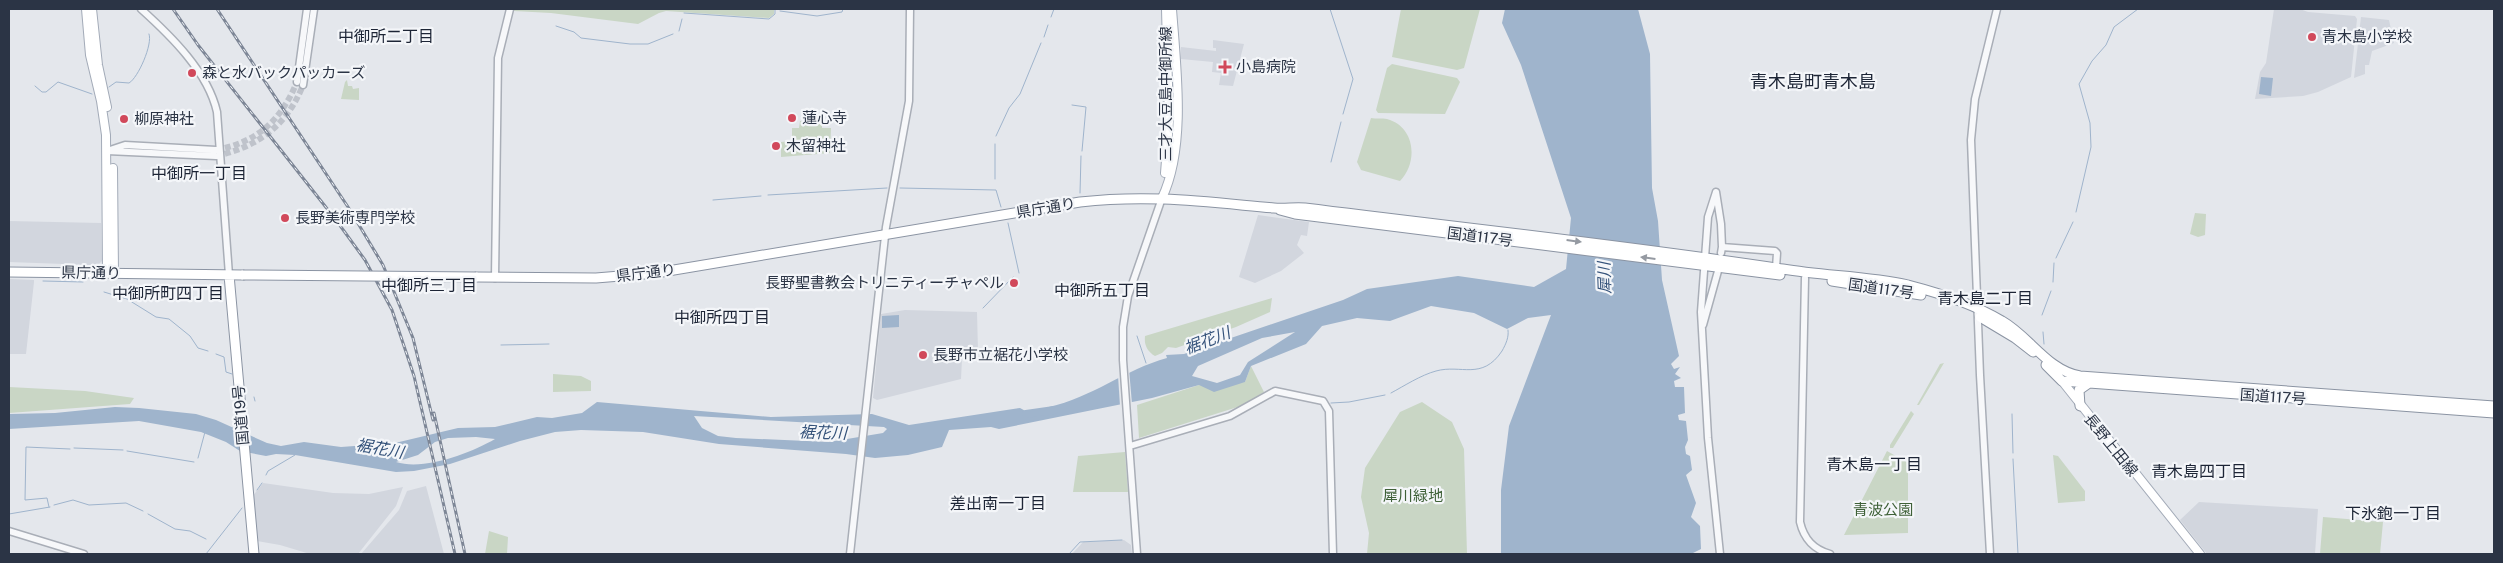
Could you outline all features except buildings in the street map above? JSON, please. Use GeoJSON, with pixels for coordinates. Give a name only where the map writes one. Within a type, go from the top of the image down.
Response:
{"type":"FeatureCollection","features":[{"type":"Feature","properties":{"kind":"highway","name":"県庁通り"},"geometry":{"type":"LineString","coordinates":[[9,272],[243,276],[596,278],[656,273],[1080,202],[1162,198],[1305,212]]}},
{"type":"Feature","properties":{"kind":"highway","name":"国道117号"},"geometry":{"type":"LineString","coordinates":[[1305,212],[1905,285],[1932,291],[2013,328],[2052,364],[2070,373],[2089,377],[2494,406]]}},
{"type":"Feature","properties":{"kind":"highway","name":"国道117号"},"geometry":{"type":"LineString","coordinates":[[1701,261],[1805,278],[1917,293],[1977,312],[2027,347],[2062,381],[2494,413]]}},
{"type":"Feature","properties":{"kind":"highway","name":"国道19号"},"geometry":{"type":"LineString","coordinates":[[229,275],[254,554]]}},
{"type":"Feature","properties":{"kind":"highway"},"geometry":{"type":"LineString","coordinates":[[2052,364],[2062,381]]}},
{"type":"Feature","properties":{"kind":"highway"},"geometry":{"type":"LineString","coordinates":[[2080,406],[2079,390],[2089,383]]}},
{"type":"Feature","properties":{"kind":"main road"},"geometry":{"type":"LineString","coordinates":[[86,9],[90,55],[111,150]]}},
{"type":"Feature","properties":{"kind":"main road"},"geometry":{"type":"LineString","coordinates":[[92,9],[111,150],[110,273]]}},
{"type":"Feature","properties":{"kind":"main road","name":"三才大豆島中御所線"},"geometry":{"type":"LineString","coordinates":[[1162,198],[1169,122],[1166,9]]}},
{"type":"Feature","properties":{"kind":"main road","name":"三才大豆島中御所線"},"geometry":{"type":"LineString","coordinates":[[1162,198],[1169,178],[1176,138],[1172,9]]}},
{"type":"Feature","properties":{"kind":"main road","name":"長野上田線"},"geometry":{"type":"LineString","coordinates":[[2062,381],[2080,406],[2200,554]]}},
{"type":"Feature","properties":{"kind":"street"},"geometry":{"type":"LineString","coordinates":[[141,9],[180,47],[214,95],[218,112],[229,275]]}},
{"type":"Feature","properties":{"kind":"street"},"geometry":{"type":"LineString","coordinates":[[297,82],[307,9]]}},
{"type":"Feature","properties":{"kind":"street"},"geometry":{"type":"LineString","coordinates":[[303,85],[314,9]]}},
{"type":"Feature","properties":{"kind":"street"},"geometry":{"type":"LineString","coordinates":[[495,278],[498,58],[510,11],[502,9]]}},
{"type":"Feature","properties":{"kind":"street"},"geometry":{"type":"LineString","coordinates":[[850,554],[886,235],[908,101],[910,9]]}},
{"type":"Feature","properties":{"kind":"street"},"geometry":{"type":"LineString","coordinates":[[1990,554],[1972,198],[1972,118],[1998,9]]}},
{"type":"Feature","properties":{"kind":"street"},"geometry":{"type":"LineString","coordinates":[[111,150],[216,153]]}},
{"type":"Feature","properties":{"kind":"street"},"geometry":{"type":"LineString","coordinates":[[1720,554],[1708,438],[1702,328],[1701,261],[1708,217],[1716,192],[1721,224],[1722,250],[1775,250],[1777,253],[1776,268]]}},
{"type":"Feature","properties":{"kind":"street"},"geometry":{"type":"LineString","coordinates":[[1137,554],[1123,340],[1128,296],[1162,198]]}},
{"type":"Feature","properties":{"kind":"street"},"geometry":{"type":"LineString","coordinates":[[1702,328],[1710,306],[1718,271]]}},
{"type":"Feature","properties":{"kind":"street"},"geometry":{"type":"LineString","coordinates":[[1805,278],[1800,522],[1803,532],[1813,546],[1830,554]]}},
{"type":"Feature","properties":{"kind":"street"},"geometry":{"type":"LineString","coordinates":[[1130,443],[1230,416],[1275,391],[1323,402],[1330,412],[1333,554]]}},
{"type":"Feature","properties":{"kind":"street"},"geometry":{"type":"LineString","coordinates":[[9,531],[84,554]]}},
{"type":"Feature","properties":{"kind":"shaded area","name":"青木島小学校"},"geometry":{"type":"Polygon","coordinates":[[[2274,9],[2300,9],[2308,12],[2355,16],[2357,19],[2351,77],[2318,92],[2303,96],[2255,99],[2260,72],[2266,63],[2274,9]]]}},
{"type":"Feature","properties":{"kind":"shaded area"},"geometry":{"type":"Polygon","coordinates":[[[2361,17],[2389,20],[2394,43],[2372,51],[2369,65],[2365,65],[2365,74],[2354,78],[2361,17]]]}},
{"type":"Feature","properties":{"kind":"shaded area","name":"小島病院"},"geometry":{"type":"Polygon","coordinates":[[[1213,40],[1244,44],[1233,86],[1219,85],[1221,73],[1212,72],[1213,62],[1181,59],[1181,47],[1216,51],[1216,48],[1213,48],[1213,40]]]}},
{"type":"Feature","properties":{"kind":"shaded area"},"geometry":{"type":"Polygon","coordinates":[[[1258,215],[1309,222],[1307,236],[1301,235],[1297,245],[1304,253],[1281,271],[1255,283],[1239,277],[1258,215]]]}},
{"type":"Feature","properties":{"kind":"shaded area"},"geometry":{"type":"Polygon","coordinates":[[[9,221],[101,223],[102,261],[98,265],[9,262],[9,221]]]}},
{"type":"Feature","properties":{"kind":"shaded area"},"geometry":{"type":"Polygon","coordinates":[[[9,279],[34,280],[26,354],[9,354],[9,279]]]}},
{"type":"Feature","properties":{"kind":"shaded area","name":"長野市立裾花小学校"},"geometry":{"type":"Polygon","coordinates":[[[905,310],[977,312],[978,351],[962,359],[961,379],[877,400],[873,398],[881,314],[905,310]]]}},
{"type":"Feature","properties":{"kind":"shaded area"},"geometry":{"type":"Polygon","coordinates":[[[263,483],[333,493],[369,494],[403,487],[396,506],[358,554],[310,554],[280,545],[257,541],[252,497],[263,483]]]}},
{"type":"Feature","properties":{"kind":"shaded area"},"geometry":{"type":"Polygon","coordinates":[[[426,486],[444,554],[361,554],[399,510],[407,491],[426,486]]]}},
{"type":"Feature","properties":{"kind":"shaded area"},"geometry":{"type":"Polygon","coordinates":[[[2199,502],[2318,509],[2315,554],[2207,554],[2180,520],[2199,502]]]}},
{"type":"Feature","properties":{"kind":"shaded area"},"geometry":{"type":"Polygon","coordinates":[[[1124,540],[1131,545],[1132,554],[1072,554],[1083,542],[1124,540]]]}},
{"type":"Feature","properties":{"kind":"green space"},"geometry":{"type":"Polygon","coordinates":[[[514,9],[774,9],[774,14],[769,18],[666,11],[638,24],[551,13],[514,11],[514,9]]]}},
{"type":"Feature","properties":{"kind":"green space"},"geometry":{"type":"Polygon","coordinates":[[[1401,9],[1480,9],[1464,68],[1457,70],[1392,57],[1401,9]]]}},
{"type":"Feature","properties":{"kind":"green space"},"geometry":{"type":"Polygon","coordinates":[[[1392,64],[1457,78],[1460,82],[1445,114],[1378,113],[1376,110],[1387,68],[1392,64]]]}},
{"type":"Feature","properties":{"kind":"green space"},"geometry":{"type":"Polygon","coordinates":[[[347,80],[348,86],[352,86],[353,89],[359,88],[359,100],[341,99],[347,80]]]}},
{"type":"Feature","properties":{"kind":"green space"},"geometry":{"type":"Polygon","coordinates":[[[813,115],[822,115],[822,128],[831,128],[830,153],[781,157],[781,142],[792,141],[792,128],[799,128],[800,121],[813,121],[813,115]]]}},
{"type":"Feature","properties":{"kind":"green space"},"geometry":{"type":"Polygon","coordinates":[[[1371,118],[1387,119],[1397,123],[1409,137],[1411,146],[1410,165],[1400,181],[1361,170],[1357,162],[1371,118]]]}},
{"type":"Feature","properties":{"kind":"green space"},"geometry":{"type":"Polygon","coordinates":[[[2195,213],[2206,214],[2205,235],[2198,237],[2190,234],[2195,213]]]}},
{"type":"Feature","properties":{"kind":"green space"},"geometry":{"type":"Polygon","coordinates":[[[1272,298],[1270,312],[1236,327],[1176,348],[1168,347],[1162,353],[1155,356],[1148,350],[1146,345],[1145,336],[1272,298]]]}},
{"type":"Feature","properties":{"kind":"green space"},"geometry":{"type":"Polygon","coordinates":[[[1944,363],[1919,405],[1917,405],[1940,364],[1944,363]]]}},
{"type":"Feature","properties":{"kind":"green space"},"geometry":{"type":"Polygon","coordinates":[[[1251,366],[1264,392],[1244,405],[1139,438],[1137,405],[1199,385],[1245,382],[1251,366]]]}},
{"type":"Feature","properties":{"kind":"green space"},"geometry":{"type":"Polygon","coordinates":[[[553,374],[581,376],[591,381],[591,391],[553,392],[553,374]]]}},
{"type":"Feature","properties":{"kind":"green space"},"geometry":{"type":"Polygon","coordinates":[[[9,387],[85,391],[134,398],[130,404],[9,413],[9,387]]]}},
{"type":"Feature","properties":{"kind":"green space","name":"犀川緑地"},"geometry":{"type":"Polygon","coordinates":[[[1422,402],[1452,422],[1464,449],[1467,554],[1367,554],[1369,533],[1361,497],[1365,468],[1400,412],[1422,402]]]}},
{"type":"Feature","properties":{"kind":"green space"},"geometry":{"type":"Polygon","coordinates":[[[1911,411],[1914,414],[1893,448],[1890,448],[1890,445],[1911,411]]]}},
{"type":"Feature","properties":{"kind":"green space","name":"青波公園"},"geometry":{"type":"Polygon","coordinates":[[[1887,451],[1908,463],[1908,533],[1844,535],[1887,451]]]}},
{"type":"Feature","properties":{"kind":"green space"},"geometry":{"type":"Polygon","coordinates":[[[1125,452],[1128,492],[1073,492],[1078,456],[1125,452]]]}},
{"type":"Feature","properties":{"kind":"green space"},"geometry":{"type":"Polygon","coordinates":[[[2053,455],[2058,456],[2085,491],[2085,501],[2058,503],[2053,455]]]}},
{"type":"Feature","properties":{"kind":"green space"},"geometry":{"type":"Polygon","coordinates":[[[2323,517],[2383,522],[2380,554],[2320,554],[2323,517]]]}},
{"type":"Feature","properties":{"kind":"green space"},"geometry":{"type":"Polygon","coordinates":[[[489,531],[508,537],[507,554],[485,554],[489,531]]]}},
{"type":"Feature","properties":{"kind":"water","name":"犀川"},"geometry":{"type":"Polygon","coordinates":[[[1505,9],[1638,9],[1650,54],[1652,188],[1658,221],[1662,280],[1679,356],[1671,364],[1674,369],[1680,367],[1675,374],[1681,378],[1674,381],[1675,387],[1684,387],[1685,413],[1678,415],[1679,420],[1686,421],[1688,440],[1685,447],[1686,454],[1690,456],[1692,470],[1686,475],[1696,503],[1691,517],[1700,526],[1701,549],[1691,554],[1501,554],[1501,490],[1509,426],[1551,315],[1528,318],[1507,329],[1474,313],[1431,306],[1390,321],[1357,318],[1322,326],[1306,344],[1251,366],[1245,382],[1214,392],[1199,385],[1152,398],[999,429],[991,427],[949,430],[942,447],[908,455],[875,458],[719,444],[643,432],[581,430],[555,432],[520,441],[450,464],[414,471],[396,472],[295,455],[276,454],[266,456],[240,451],[226,442],[201,432],[139,421],[9,429],[9,414],[55,413],[115,407],[139,408],[196,414],[216,420],[267,443],[281,446],[304,442],[341,447],[395,443],[458,428],[495,427],[537,417],[552,418],[582,413],[597,402],[771,417],[872,414],[909,425],[1020,408],[1031,414],[1046,411],[1049,407],[1079,397],[1137,369],[1167,358],[1166,355],[1184,354],[1343,300],[1367,289],[1458,276],[1534,287],[1566,269],[1571,218],[1521,65],[1502,23],[1505,9]],[[1295,332],[1262,338],[1198,366],[1192,376],[1217,383],[1240,375],[1248,362],[1295,332]],[[694,416],[702,428],[718,436],[736,438],[829,442],[883,433],[887,429],[884,427],[694,416]],[[476,437],[448,438],[435,442],[418,455],[396,462],[420,464],[447,459],[473,450],[495,439],[476,437]]]}},
{"type":"Feature","properties":{"kind":"water"},"geometry":{"type":"Polygon","coordinates":[[[2261,77],[2273,78],[2271,96],[2259,94],[2261,77]]]}},
{"type":"Feature","properties":{"kind":"water"},"geometry":{"type":"Polygon","coordinates":[[[899,315],[899,327],[882,328],[882,316],[899,315]]]}},
{"type":"Feature","properties":{"kind":"pier"},"geometry":{"type":"Polygon","coordinates":[[[1129,369],[1132,404],[1120,406],[1118,375],[1129,369]]]}},
{"type":"Feature","properties":{"kind":"waterway"},"geometry":{"type":"LineString","coordinates":[[684,13],[769,19],[775,14],[775,9]]}},
{"type":"Feature","properties":{"kind":"waterway"},"geometry":{"type":"LineString","coordinates":[[780,11],[817,16],[842,12],[843,9]]}},
{"type":"Feature","properties":{"kind":"waterway"},"geometry":{"type":"LineString","coordinates":[[1051,17],[1054,9]]}},
{"type":"Feature","properties":{"kind":"waterway"},"geometry":{"type":"LineString","coordinates":[[1330,9],[1353,79],[1343,114]]}},
{"type":"Feature","properties":{"kind":"waterway"},"geometry":{"type":"LineString","coordinates":[[2076,212],[2091,147],[2090,123],[2079,84],[2092,61],[2106,45],[2114,27],[2138,9]]}},
{"type":"Feature","properties":{"kind":"waterway"},"geometry":{"type":"LineString","coordinates":[[679,31],[682,19]]}},
{"type":"Feature","properties":{"kind":"waterway"},"geometry":{"type":"LineString","coordinates":[[1044,37],[1048,25]]}},
{"type":"Feature","properties":{"kind":"waterway"},"geometry":{"type":"LineString","coordinates":[[556,26],[574,32],[581,38],[630,44],[648,44],[673,34]]}},
{"type":"Feature","properties":{"kind":"waterway"},"geometry":{"type":"LineString","coordinates":[[109,87],[116,82],[129,83],[133,80],[147,53],[150,39],[149,34]]}},
{"type":"Feature","properties":{"kind":"waterway"},"geometry":{"type":"LineString","coordinates":[[996,136],[1009,108],[1020,94],[1041,43]]}},
{"type":"Feature","properties":{"kind":"waterway"},"geometry":{"type":"LineString","coordinates":[[35,86],[42,92],[46,92],[58,82],[92,94]]}},
{"type":"Feature","properties":{"kind":"waterway"},"geometry":{"type":"LineString","coordinates":[[1072,105],[1086,107],[1082,151]]}},
{"type":"Feature","properties":{"kind":"waterway"},"geometry":{"type":"LineString","coordinates":[[1331,162],[1341,122]]}},
{"type":"Feature","properties":{"kind":"waterway"},"geometry":{"type":"LineString","coordinates":[[995,144],[995,179]]}},
{"type":"Feature","properties":{"kind":"waterway"},"geometry":{"type":"LineString","coordinates":[[1080,193],[1081,156]]}},
{"type":"Feature","properties":{"kind":"waterway"},"geometry":{"type":"LineString","coordinates":[[768,195],[887,188]]}},
{"type":"Feature","properties":{"kind":"waterway"},"geometry":{"type":"LineString","coordinates":[[900,188],[996,190],[1001,207]]}},
{"type":"Feature","properties":{"kind":"waterway"},"geometry":{"type":"LineString","coordinates":[[713,200],[761,196]]}},
{"type":"Feature","properties":{"kind":"waterway"},"geometry":{"type":"LineString","coordinates":[[2056,258],[2073,222]]}},
{"type":"Feature","properties":{"kind":"waterway"},"geometry":{"type":"LineString","coordinates":[[1008,223],[1019,273]]}},
{"type":"Feature","properties":{"kind":"waterway"},"geometry":{"type":"LineString","coordinates":[[2053,282],[2054,263]]}},
{"type":"Feature","properties":{"kind":"waterway"},"geometry":{"type":"LineString","coordinates":[[983,308],[1013,277]]}},
{"type":"Feature","properties":{"kind":"waterway"},"geometry":{"type":"LineString","coordinates":[[43,281],[83,282]]}},
{"type":"Feature","properties":{"kind":"waterway"},"geometry":{"type":"LineString","coordinates":[[2042,315],[2051,291]]}},
{"type":"Feature","properties":{"kind":"waterway"},"geometry":{"type":"LineString","coordinates":[[104,292],[127,299],[156,317],[169,319],[190,336],[198,348],[208,351]]}},
{"type":"Feature","properties":{"kind":"waterway"},"geometry":{"type":"LineString","coordinates":[[1391,393],[1436,371],[1445,369],[1471,370],[1487,366],[1502,351],[1507,340],[1508,330]]}},
{"type":"Feature","properties":{"kind":"waterway"},"geometry":{"type":"LineString","coordinates":[[2043,332],[2044,344]]}},
{"type":"Feature","properties":{"kind":"waterway"},"geometry":{"type":"LineString","coordinates":[[1137,336],[1146,363]]}},
{"type":"Feature","properties":{"kind":"waterway"},"geometry":{"type":"LineString","coordinates":[[501,345],[549,344]]}},
{"type":"Feature","properties":{"kind":"waterway"},"geometry":{"type":"LineString","coordinates":[[216,354],[224,357],[226,372],[232,374]]}},
{"type":"Feature","properties":{"kind":"waterway"},"geometry":{"type":"LineString","coordinates":[[1331,403],[1349,402],[1385,395]]}},
{"type":"Feature","properties":{"kind":"waterway"},"geometry":{"type":"LineString","coordinates":[[254,397],[255,401]]}},
{"type":"Feature","properties":{"kind":"waterway","name":"裾花川"},"geometry":{"type":"LineString","coordinates":[[1026,414],[1054,410]]}},
{"type":"Feature","properties":{"kind":"waterway"},"geometry":{"type":"LineString","coordinates":[[2012,414],[2013,453]]}},
{"type":"Feature","properties":{"kind":"waterway"},"geometry":{"type":"LineString","coordinates":[[198,458],[205,432]]}},
{"type":"Feature","properties":{"kind":"waterway"},"geometry":{"type":"LineString","coordinates":[[49,507],[47,498],[25,500],[26,447],[70,449]]}},
{"type":"Feature","properties":{"kind":"waterway"},"geometry":{"type":"LineString","coordinates":[[74,448],[123,450]]}},
{"type":"Feature","properties":{"kind":"waterway"},"geometry":{"type":"LineString","coordinates":[[127,451],[194,462]]}},
{"type":"Feature","properties":{"kind":"waterway"},"geometry":{"type":"LineString","coordinates":[[266,475],[268,471],[295,455]]}},
{"type":"Feature","properties":{"kind":"waterway"},"geometry":{"type":"LineString","coordinates":[[2013,459],[2018,554]]}},
{"type":"Feature","properties":{"kind":"waterway"},"geometry":{"type":"LineString","coordinates":[[257,490],[262,483]]}},
{"type":"Feature","properties":{"kind":"waterway"},"geometry":{"type":"LineString","coordinates":[[54,505],[73,500],[89,505],[126,503],[143,511]]}},
{"type":"Feature","properties":{"kind":"waterway"},"geometry":{"type":"LineString","coordinates":[[9,514],[50,507]]}},
{"type":"Feature","properties":{"kind":"waterway"},"geometry":{"type":"LineString","coordinates":[[206,554],[242,508]]}},
{"type":"Feature","properties":{"kind":"waterway"},"geometry":{"type":"LineString","coordinates":[[148,514],[175,529],[190,531],[206,539]]}},
{"type":"Feature","properties":{"kind":"waterway"},"geometry":{"type":"LineString","coordinates":[[1069,554],[1080,542],[1122,540]]}},
{"type":"Feature","properties":{"kind":"tunnel"},"geometry":{"type":"LineString","coordinates":[[216,150],[244,141],[266,127],[284,108],[297,82]]}},
{"type":"Feature","properties":{"kind":"tunnel"},"geometry":{"type":"LineString","coordinates":[[216,156],[245,147],[269,132],[288,112],[303,85]]}},
{"type":"Feature","properties":{"kind":"railway"},"geometry":{"type":"LineString","coordinates":[[173,9],[198,45],[336,220],[365,260],[392,310],[414,376],[455,554]]}},
{"type":"Feature","properties":{"kind":"railway"},"geometry":{"type":"LineString","coordinates":[[217,9],[350,210],[383,265],[413,338],[433,420]]}},
{"type":"Feature","properties":{"kind":"railway"},"geometry":{"type":"LineString","coordinates":[[434,413],[465,554]]}},
{"type":"Feature","properties":{"kind":"place","name":"青木島小学校"},"geometry":{"type":"Point","coordinates":[2312,37]}},
{"type":"Feature","properties":{"kind":"place","name":"小島病院"},"geometry":{"type":"Point","coordinates":[1225,67]}},
{"type":"Feature","properties":{"kind":"place","name":"森と水バックパッカーズ"},"geometry":{"type":"Point","coordinates":[192,73]}},
{"type":"Feature","properties":{"kind":"place","name":"蓮心寺"},"geometry":{"type":"Point","coordinates":[792,118]}},
{"type":"Feature","properties":{"kind":"place","name":"柳原神社"},"geometry":{"type":"Point","coordinates":[124,119]}},
{"type":"Feature","properties":{"kind":"place","name":"木留神社"},"geometry":{"type":"Point","coordinates":[776,146]}},
{"type":"Feature","properties":{"kind":"place","name":"長野美術専門学校"},"geometry":{"type":"Point","coordinates":[285,218]}},
{"type":"Feature","properties":{"kind":"place","name":"長野聖書教会トリニティーチャペル"},"geometry":{"type":"Point","coordinates":[1014,283]}},
{"type":"Feature","properties":{"kind":"place","name":"長野市立裾花小学校"},"geometry":{"type":"Point","coordinates":[923,355]}},
{"type":"Feature","properties":{"kind":"district","name":"中御所二丁目"},"geometry":{"type":"Point","coordinates":[386,36]}},
{"type":"Feature","properties":{"kind":"district","name":"青木島町青木島"},"geometry":{"type":"Point","coordinates":[1813,82]}},
{"type":"Feature","properties":{"kind":"district","name":"中御所一丁目"},"geometry":{"type":"Point","coordinates":[199,173]}},
{"type":"Feature","properties":{"kind":"district","name":"中御所三丁目"},"geometry":{"type":"Point","coordinates":[429,285]}},
{"type":"Feature","properties":{"kind":"district","name":"中御所五丁目"},"geometry":{"type":"Point","coordinates":[1102,290]}},
{"type":"Feature","properties":{"kind":"district","name":"中御所町四丁目"},"geometry":{"type":"Point","coordinates":[168,293]}},
{"type":"Feature","properties":{"kind":"district","name":"青木島二丁目"},"geometry":{"type":"Point","coordinates":[1985,298]}},
{"type":"Feature","properties":{"kind":"district","name":"中御所四丁目"},"geometry":{"type":"Point","coordinates":[722,317]}},
{"type":"Feature","properties":{"kind":"district","name":"青木島一丁目"},"geometry":{"type":"Point","coordinates":[1874,464]}},
{"type":"Feature","properties":{"kind":"district","name":"青木島四丁目"},"geometry":{"type":"Point","coordinates":[2199,471]}},
{"type":"Feature","properties":{"kind":"district","name":"差出南一丁目"},"geometry":{"type":"Point","coordinates":[998,503]}},
{"type":"Feature","properties":{"kind":"district","name":"下氷鉋一丁目"},"geometry":{"type":"Point","coordinates":[2393,513]}}]}
